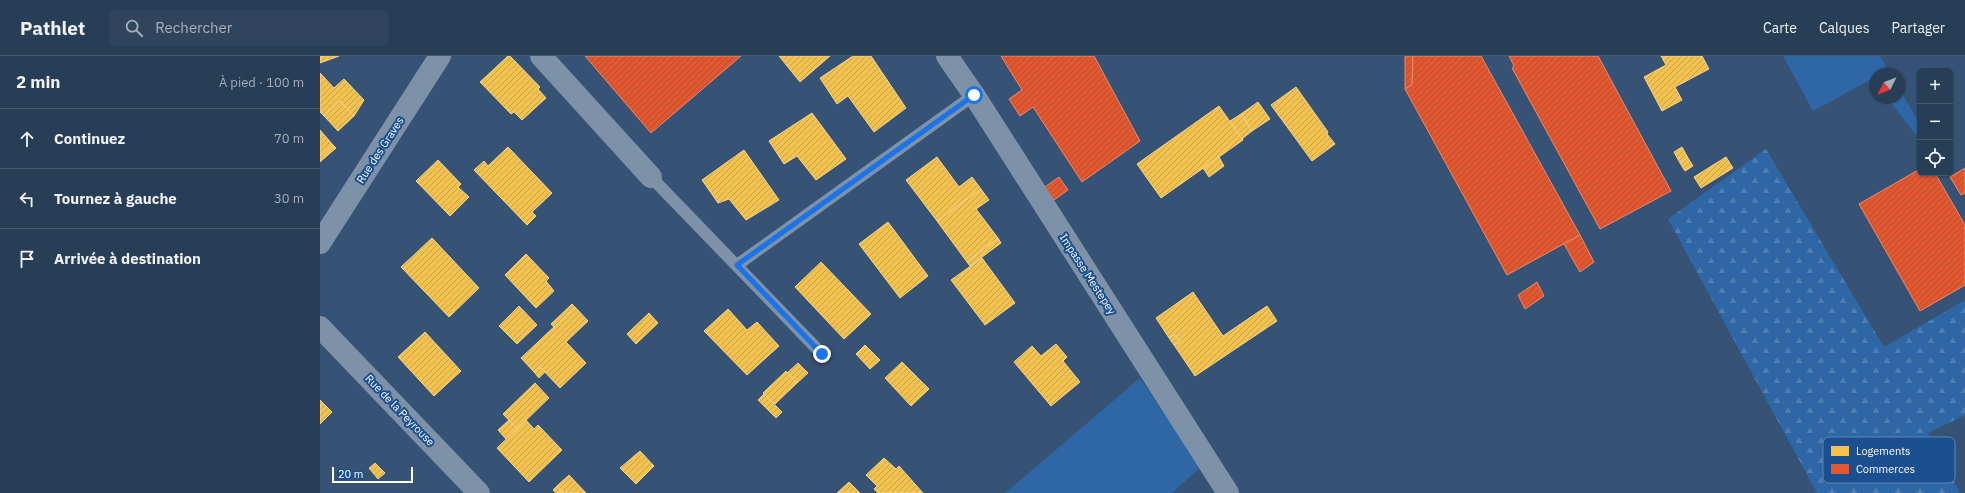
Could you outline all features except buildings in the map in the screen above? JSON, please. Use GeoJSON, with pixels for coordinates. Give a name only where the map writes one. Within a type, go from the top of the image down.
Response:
{"type":"FeatureCollection","features":[{"type":"Feature","properties":{"kind":"street","name":"Rue des Graves"},"geometry":{"type":"LineString","coordinates":[[320,243],[440,56]]}},
{"type":"Feature","properties":{"kind":"street"},"geometry":{"type":"LineString","coordinates":[[541,56],[651,177]]}},
{"type":"Feature","properties":{"kind":"street","name":"Impasse Mestepey"},"geometry":{"type":"LineString","coordinates":[[947,56],[974,95],[1228,493]]}},
{"type":"Feature","properties":{"kind":"street","name":"Rue de la Peyrouse"},"geometry":{"type":"LineString","coordinates":[[320,327],[479,493]]}},
{"type":"Feature","properties":{"kind":"lane"},"geometry":{"type":"LineString","coordinates":[[737,265],[974,95]]}},
{"type":"Feature","properties":{"kind":"lane"},"geometry":{"type":"LineString","coordinates":[[651,177],[822,354]]}},
{"type":"Feature","properties":{"kind":"green space"},"geometry":{"type":"Polygon","coordinates":[[[1783,56],[1880,56],[1887,68],[1869,68],[1869,81],[1813,111],[1783,56]]]}},
{"type":"Feature","properties":{"kind":"green space"},"geometry":{"type":"Polygon","coordinates":[[[1905,98],[1917,119],[1916,135],[1892,104],[1905,104],[1905,98]]]}},
{"type":"Feature","properties":{"kind":"green space"},"geometry":{"type":"Polygon","coordinates":[[[1766,149],[1884,347],[1965,300],[1965,415],[1928,433],[1930,437],[1823,437],[1823,483],[1955,483],[1960,493],[1817,493],[1668,219],[1766,149]]]}},
{"type":"Feature","properties":{"kind":"green space"},"geometry":{"type":"Polygon","coordinates":[[[1140,378],[1201,467],[1172,493],[1005,493],[1140,378]]]}},
{"type":"Feature","properties":{"kind":"route"},"geometry":{"type":"LineString","coordinates":[[822,354],[737,265],[974,95]]}}]}
